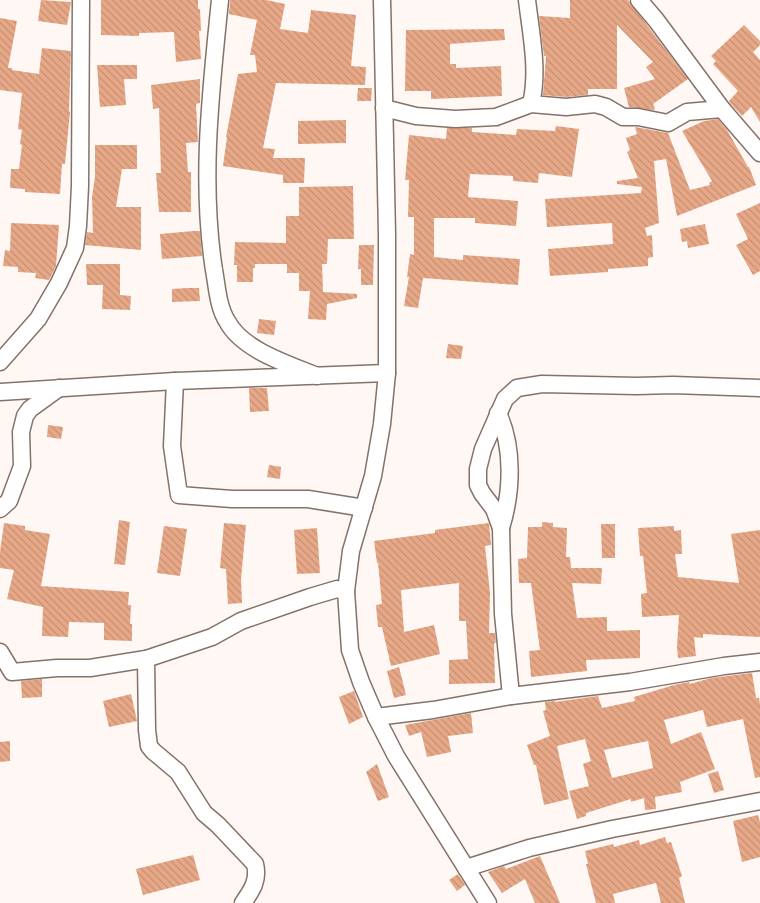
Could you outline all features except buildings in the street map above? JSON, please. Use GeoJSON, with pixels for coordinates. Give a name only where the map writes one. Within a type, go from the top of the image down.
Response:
{"type":"FeatureCollection","features":[{"type":"Feature","properties":{"kind":"street"},"geometry":{"type":"LineString","coordinates":[[0,362],[38,319],[59,283],[74,248],[78,226],[80,186],[81,0]]}},
{"type":"Feature","properties":{"kind":"street"},"geometry":{"type":"LineString","coordinates":[[220,0],[215,39],[207,175],[208,218],[218,296],[227,322],[238,336],[270,357],[316,376]]}},
{"type":"Feature","properties":{"kind":"street"},"geometry":{"type":"LineString","coordinates":[[382,0],[387,234],[387,373],[382,424],[373,476],[351,551],[346,591],[350,650],[376,717],[396,756],[488,903]]}},
{"type":"Feature","properties":{"kind":"street"},"geometry":{"type":"LineString","coordinates":[[527,0],[534,69],[533,93],[530,104]]}},
{"type":"Feature","properties":{"kind":"street"},"geometry":{"type":"LineString","coordinates":[[638,0],[656,20],[722,109],[759,151]]}},
{"type":"Feature","properties":{"kind":"street"},"geometry":{"type":"LineString","coordinates":[[384,108],[416,116],[456,118],[496,117],[530,104],[566,107],[595,104],[606,107],[623,117],[638,117],[668,123],[687,112],[722,109]]}},
{"type":"Feature","properties":{"kind":"street"},"geometry":{"type":"LineString","coordinates":[[384,125],[416,116]]}},
{"type":"Feature","properties":{"kind":"street"},"geometry":{"type":"LineString","coordinates":[[0,392],[175,381],[387,373]]}},
{"type":"Feature","properties":{"kind":"street"},"geometry":{"type":"LineString","coordinates":[[175,381],[172,446],[179,496],[232,499],[308,499],[364,508]]}},
{"type":"Feature","properties":{"kind":"street"},"geometry":{"type":"LineString","coordinates":[[501,528],[494,509],[478,485],[478,469],[483,449],[498,413],[505,400],[517,388],[542,384],[760,388]]}},
{"type":"Feature","properties":{"kind":"street"},"geometry":{"type":"LineString","coordinates":[[0,509],[9,501],[22,466],[21,432],[25,416],[30,409],[59,388]]}},
{"type":"Feature","properties":{"kind":"street"},"geometry":{"type":"LineString","coordinates":[[498,413],[505,428],[510,456],[506,512],[501,528],[503,614],[511,696]]}},
{"type":"Feature","properties":{"kind":"street"},"geometry":{"type":"LineString","coordinates":[[0,652],[12,672],[57,668],[90,668],[146,660],[212,638],[241,621],[310,597],[337,589],[346,591]]}},
{"type":"Feature","properties":{"kind":"street"},"geometry":{"type":"LineString","coordinates":[[146,660],[146,730],[149,746],[161,759],[178,772],[204,813],[256,864],[256,882],[243,903]]}},
{"type":"Feature","properties":{"kind":"street"},"geometry":{"type":"LineString","coordinates":[[376,717],[433,710],[511,696],[630,682],[724,666],[760,662]]}},
{"type":"Feature","properties":{"kind":"street"},"geometry":{"type":"LineString","coordinates":[[466,868],[539,846],[612,829],[760,801]]}}]}
